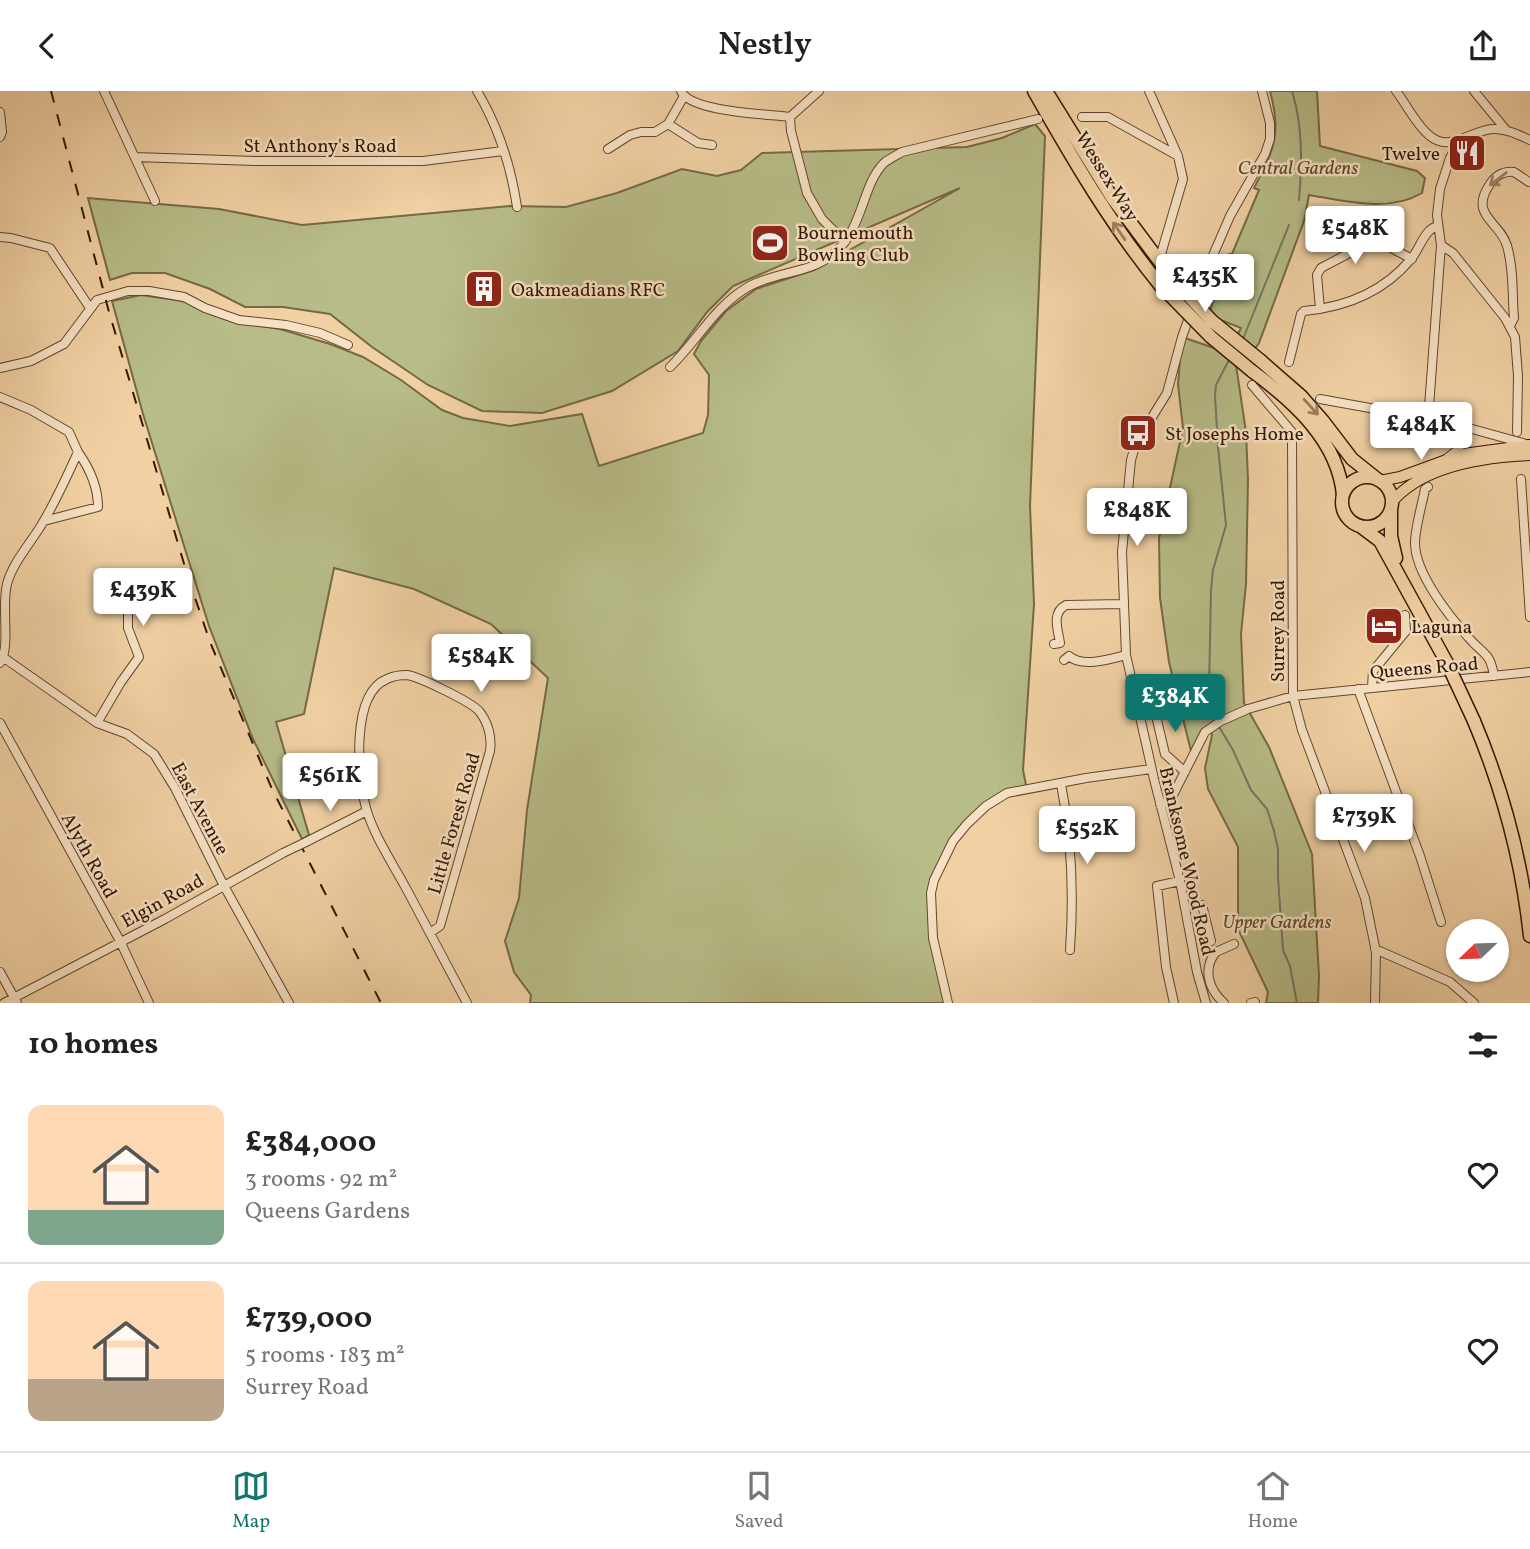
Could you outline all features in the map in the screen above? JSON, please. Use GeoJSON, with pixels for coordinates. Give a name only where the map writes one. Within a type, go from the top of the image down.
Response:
{"type":"FeatureCollection","features":[{"type":"Feature","properties":{"kind":"highway","name":"Wessex Way"},"geometry":{"type":"LineString","coordinates":[[1034,91],[1046,112],[1113,199],[1166,282],[1212,321],[1256,366],[1329,449],[1341,473],[1343,495]]}},
{"type":"Feature","properties":{"kind":"highway","name":"Wessex Way"},"geometry":{"type":"LineString","coordinates":[[1046,91],[1046,112]]}},
{"type":"Feature","properties":{"kind":"highway","name":"Wessex Way"},"geometry":{"type":"LineString","coordinates":[[1256,366],[1301,396],[1352,459],[1379,480]]}},
{"type":"Feature","properties":{"kind":"highway"},"geometry":{"type":"LineString","coordinates":[[1409,590],[1392,543],[1390,492],[1379,480],[1366,477],[1357,479],[1347,487],[1343,495],[1345,514],[1380,541],[1409,590],[1474,721],[1496,778],[1523,878],[1530,936]]}},
{"type":"Feature","properties":{"kind":"highway"},"geometry":{"type":"LineString","coordinates":[[1360,526],[1370,527],[1381,523],[1392,505]]}},
{"type":"Feature","properties":{"kind":"main road"},"geometry":{"type":"LineString","coordinates":[[1379,480],[1400,477],[1446,459],[1486,450],[1530,445]]}},
{"type":"Feature","properties":{"kind":"main road"},"geometry":{"type":"LineString","coordinates":[[1392,505],[1410,484],[1441,471],[1474,461],[1530,455]]}},
{"type":"Feature","properties":{"kind":"street"},"geometry":{"type":"LineString","coordinates":[[104,91],[155,201]]}},
{"type":"Feature","properties":{"kind":"street"},"geometry":{"type":"LineString","coordinates":[[478,91],[489,110],[503,151],[517,207]]}},
{"type":"Feature","properties":{"kind":"street"},"geometry":{"type":"LineString","coordinates":[[608,149],[630,135],[654,132],[668,124],[682,94],[703,106],[790,117],[819,91]]}},
{"type":"Feature","properties":{"kind":"street"},"geometry":{"type":"LineString","coordinates":[[1149,91],[1178,156],[1183,179],[1161,254]]}},
{"type":"Feature","properties":{"kind":"street","name":"Branksome Wood Road"},"geometry":{"type":"LineString","coordinates":[[1206,1003],[1126,655],[1122,552],[1131,460],[1136,443],[1167,393],[1182,337],[1202,281],[1230,216],[1265,154],[1270,139],[1270,123],[1262,91]]}},
{"type":"Feature","properties":{"kind":"street"},"geometry":{"type":"LineString","coordinates":[[1396,91],[1432,138],[1446,142],[1459,141],[1494,128],[1528,137]]}},
{"type":"Feature","properties":{"kind":"street"},"geometry":{"type":"LineString","coordinates":[[1474,91],[1506,131]]}},
{"type":"Feature","properties":{"kind":"street"},"geometry":{"type":"LineString","coordinates":[[0,112],[0,137]]}},
{"type":"Feature","properties":{"kind":"street"},"geometry":{"type":"LineString","coordinates":[[670,367],[714,315],[746,288],[769,278],[818,264],[833,254],[856,225],[874,178],[884,163],[902,152],[1046,112]]}},
{"type":"Feature","properties":{"kind":"street"},"geometry":{"type":"LineString","coordinates":[[790,117],[807,193],[822,219],[845,242]]}},
{"type":"Feature","properties":{"kind":"street"},"geometry":{"type":"LineString","coordinates":[[1087,119],[1108,117],[1178,156]]}},
{"type":"Feature","properties":{"kind":"street"},"geometry":{"type":"LineString","coordinates":[[668,124],[698,143],[712,145]]}},
{"type":"Feature","properties":{"kind":"street"},"geometry":{"type":"LineString","coordinates":[[1459,141],[1440,184],[1438,226],[1441,245],[1430,411],[1436,419],[1530,445]]}},
{"type":"Feature","properties":{"kind":"street","name":"St Anthony's Road"},"geometry":{"type":"LineString","coordinates":[[135,157],[255,162],[423,161],[503,151]]}},
{"type":"Feature","properties":{"kind":"street"},"geometry":{"type":"LineString","coordinates":[[1510,325],[1514,318],[1507,246],[1486,218],[1484,211],[1488,188],[1499,175],[1514,172],[1530,182]]}},
{"type":"Feature","properties":{"kind":"street"},"geometry":{"type":"LineString","coordinates":[[1288,360],[1304,311],[1349,303],[1366,296],[1392,278],[1412,259],[1429,230],[1438,226]]}},
{"type":"Feature","properties":{"kind":"street"},"geometry":{"type":"LineString","coordinates":[[0,237],[12,237],[50,247],[90,308]]}},
{"type":"Feature","properties":{"kind":"street"},"geometry":{"type":"LineString","coordinates":[[1320,309],[1317,275],[1321,268],[1372,241],[1380,242],[1412,259]]}},
{"type":"Feature","properties":{"kind":"street"},"geometry":{"type":"LineString","coordinates":[[1441,245],[1453,253],[1510,325],[1516,345],[1517,432]]}},
{"type":"Feature","properties":{"kind":"street"},"geometry":{"type":"LineString","coordinates":[[0,367],[31,361],[64,344],[97,300],[128,291],[149,291],[184,297],[239,320],[286,325],[320,333],[348,345]]}},
{"type":"Feature","properties":{"kind":"street","name":"Surrey Road"},"geometry":{"type":"LineString","coordinates":[[1252,385],[1292,432],[1293,696],[1302,730],[1366,898],[1376,949],[1375,1003]]}},
{"type":"Feature","properties":{"kind":"street"},"geometry":{"type":"LineString","coordinates":[[0,397],[31,410],[69,432],[98,492],[98,507],[44,521]]}},
{"type":"Feature","properties":{"kind":"street"},"geometry":{"type":"LineString","coordinates":[[1320,399],[1414,417],[1430,411]]}},
{"type":"Feature","properties":{"kind":"street"},"geometry":{"type":"LineString","coordinates":[[1446,459],[1461,448],[1463,443],[1460,426]]}},
{"type":"Feature","properties":{"kind":"street"},"geometry":{"type":"LineString","coordinates":[[1,658],[6,644],[4,623],[7,583],[16,562],[44,521],[78,452]]}},
{"type":"Feature","properties":{"kind":"street"},"geometry":{"type":"LineString","coordinates":[[1521,479],[1530,617]]}},
{"type":"Feature","properties":{"kind":"street"},"geometry":{"type":"LineString","coordinates":[[1428,487],[1425,489],[1416,535],[1417,556],[1449,615],[1472,642],[1491,658],[1494,676]]}},
{"type":"Feature","properties":{"kind":"street"},"geometry":{"type":"LineString","coordinates":[[97,723],[139,657],[128,628],[128,602]]}},
{"type":"Feature","properties":{"kind":"street"},"geometry":{"type":"LineString","coordinates":[[1054,644],[1060,643],[1056,614],[1063,607],[1123,604]]}},
{"type":"Feature","properties":{"kind":"street"},"geometry":{"type":"LineString","coordinates":[[1372,687],[1373,671],[1406,631],[1405,615]]}},
{"type":"Feature","properties":{"kind":"street"},"geometry":{"type":"LineString","coordinates":[[1066,656],[1082,662],[1126,655]]}},
{"type":"Feature","properties":{"kind":"street","name":"East Avenue"},"geometry":{"type":"LineString","coordinates":[[1,658],[97,723],[127,734],[154,754],[175,788],[223,884],[289,1003]]}},
{"type":"Feature","properties":{"kind":"street","name":"Queens Road"},"geometry":{"type":"LineString","coordinates":[[1160,804],[1172,797],[1205,732],[1248,709],[1293,696],[1530,672]]}},
{"type":"Feature","properties":{"kind":"street","name":"Little Forest Road"},"geometry":{"type":"LineString","coordinates":[[367,811],[358,763],[361,726],[370,694],[376,685],[392,677],[417,677],[478,710],[489,729],[490,751],[440,926],[430,933]]}},
{"type":"Feature","properties":{"kind":"street"},"geometry":{"type":"LineString","coordinates":[[1358,689],[1420,856],[1441,922]]}},
{"type":"Feature","properties":{"kind":"street"},"geometry":{"type":"LineString","coordinates":[[1298,712],[1303,699],[1322,693]]}},
{"type":"Feature","properties":{"kind":"street"},"geometry":{"type":"LineString","coordinates":[[1153,703],[1159,715],[1165,754],[1185,772]]}},
{"type":"Feature","properties":{"kind":"street","name":"Alyth Road"},"geometry":{"type":"LineString","coordinates":[[0,723],[120,941],[149,1003]]}},
{"type":"Feature","properties":{"kind":"street"},"geometry":{"type":"LineString","coordinates":[[948,1003],[933,938],[931,893],[934,880],[953,842],[967,824],[986,806],[1007,793],[1151,769]]}},
{"type":"Feature","properties":{"kind":"street"},"geometry":{"type":"LineString","coordinates":[[1061,784],[1067,813],[1074,882],[1071,950]]}},
{"type":"Feature","properties":{"kind":"street"},"geometry":{"type":"LineString","coordinates":[[367,811],[467,1003]]}},
{"type":"Feature","properties":{"kind":"street","name":"Elgin Road"},"geometry":{"type":"LineString","coordinates":[[4,1003],[15,1000],[165,919],[223,884],[367,811]]}},
{"type":"Feature","properties":{"kind":"street"},"geometry":{"type":"LineString","coordinates":[[1174,1003],[1166,967],[1156,881],[1180,881]]}},
{"type":"Feature","properties":{"kind":"street"},"geometry":{"type":"LineString","coordinates":[[1202,905],[1211,941]]}},
{"type":"Feature","properties":{"kind":"street"},"geometry":{"type":"LineString","coordinates":[[1224,1003],[1213,991],[1208,969],[1216,952],[1234,944]]}},
{"type":"Feature","properties":{"kind":"street"},"geometry":{"type":"LineString","coordinates":[[1376,949],[1450,982],[1474,1003]]}},
{"type":"Feature","properties":{"kind":"street"},"geometry":{"type":"LineString","coordinates":[[0,972],[15,1000]]}},
{"type":"Feature","properties":{"kind":"green space","name":"Central Gardens"},"geometry":{"type":"Polygon","coordinates":[[[1270,91],[1317,91],[1320,146],[1417,171],[1425,178],[1422,193],[1395,203],[1367,204],[1309,195],[1304,221],[1259,343],[1254,350],[1237,336],[1241,328],[1208,315],[1227,267],[1225,265],[1229,254],[1232,254],[1259,190],[1254,188],[1271,152],[1275,119],[1270,91]]]}},
{"type":"Feature","properties":{"kind":"green space"},"geometry":{"type":"Polygon","coordinates":[[[1035,124],[1045,136],[1030,506],[1034,604],[1023,770],[1027,790],[1007,793],[967,824],[934,880],[931,905],[948,1003],[530,1003],[531,995],[514,972],[505,941],[519,898],[527,810],[548,678],[491,624],[414,589],[334,568],[304,714],[276,722],[309,835],[302,839],[253,739],[209,626],[143,414],[112,301],[141,295],[183,301],[234,322],[280,329],[330,344],[363,357],[442,410],[463,418],[510,426],[582,414],[599,466],[703,433],[708,415],[709,375],[694,354],[701,341],[726,311],[756,289],[814,270],[960,188],[733,286],[707,312],[678,351],[612,391],[542,413],[482,411],[428,385],[330,314],[283,307],[245,307],[210,289],[165,273],[132,273],[110,280],[88,198],[219,209],[302,225],[510,206],[566,207],[617,193],[682,169],[717,176],[741,170],[762,153],[967,147],[1002,138],[1035,124]]]}},
{"type":"Feature","properties":{"kind":"green space","name":"Upper Gardens"},"geometry":{"type":"Polygon","coordinates":[[[1182,337],[1217,349],[1236,365],[1246,432],[1248,480],[1246,584],[1241,634],[1244,703],[1269,747],[1312,854],[1318,1003],[1266,1003],[1268,992],[1238,929],[1238,847],[1208,789],[1205,768],[1212,735],[1210,728],[1201,731],[1191,751],[1169,662],[1160,598],[1159,538],[1183,428],[1178,384],[1182,337]]]}},
{"type":"Feature","properties":{"kind":"waterway"},"geometry":{"type":"LineString","coordinates":[[1292,91],[1301,145],[1299,200]]}},
{"type":"Feature","properties":{"kind":"waterway"},"geometry":{"type":"LineString","coordinates":[[1243,339],[1289,225]]}},
{"type":"Feature","properties":{"kind":"waterway"},"geometry":{"type":"LineString","coordinates":[[1216,720],[1209,688],[1211,590],[1213,570],[1226,525],[1215,396],[1216,385],[1230,358]]}},
{"type":"Feature","properties":{"kind":"waterway"},"geometry":{"type":"LineString","coordinates":[[1218,725],[1251,790],[1267,809],[1274,831],[1278,849],[1283,950],[1290,966],[1297,1003]]}},
{"type":"Feature","properties":{"kind":"railway"},"geometry":{"type":"LineString","coordinates":[[51,91],[109,312],[210,642],[272,789],[381,1003]]}},
{"type":"Feature","properties":{"kind":"place","name":"Twelve"},"geometry":{"type":"Point","coordinates":[1467,153]}},
{"type":"Feature","properties":{"kind":"place","name":"Bournemouth Bowling Club"},"geometry":{"type":"Point","coordinates":[770,243]}},
{"type":"Feature","properties":{"kind":"place","name":"Oakmeadians RFC"},"geometry":{"type":"Point","coordinates":[484,289]}},
{"type":"Feature","properties":{"kind":"place","name":"St Josephs Home"},"geometry":{"type":"Point","coordinates":[1138,433]}},
{"type":"Feature","properties":{"kind":"place","name":"Laguna"},"geometry":{"type":"Point","coordinates":[1384,626]}}]}
